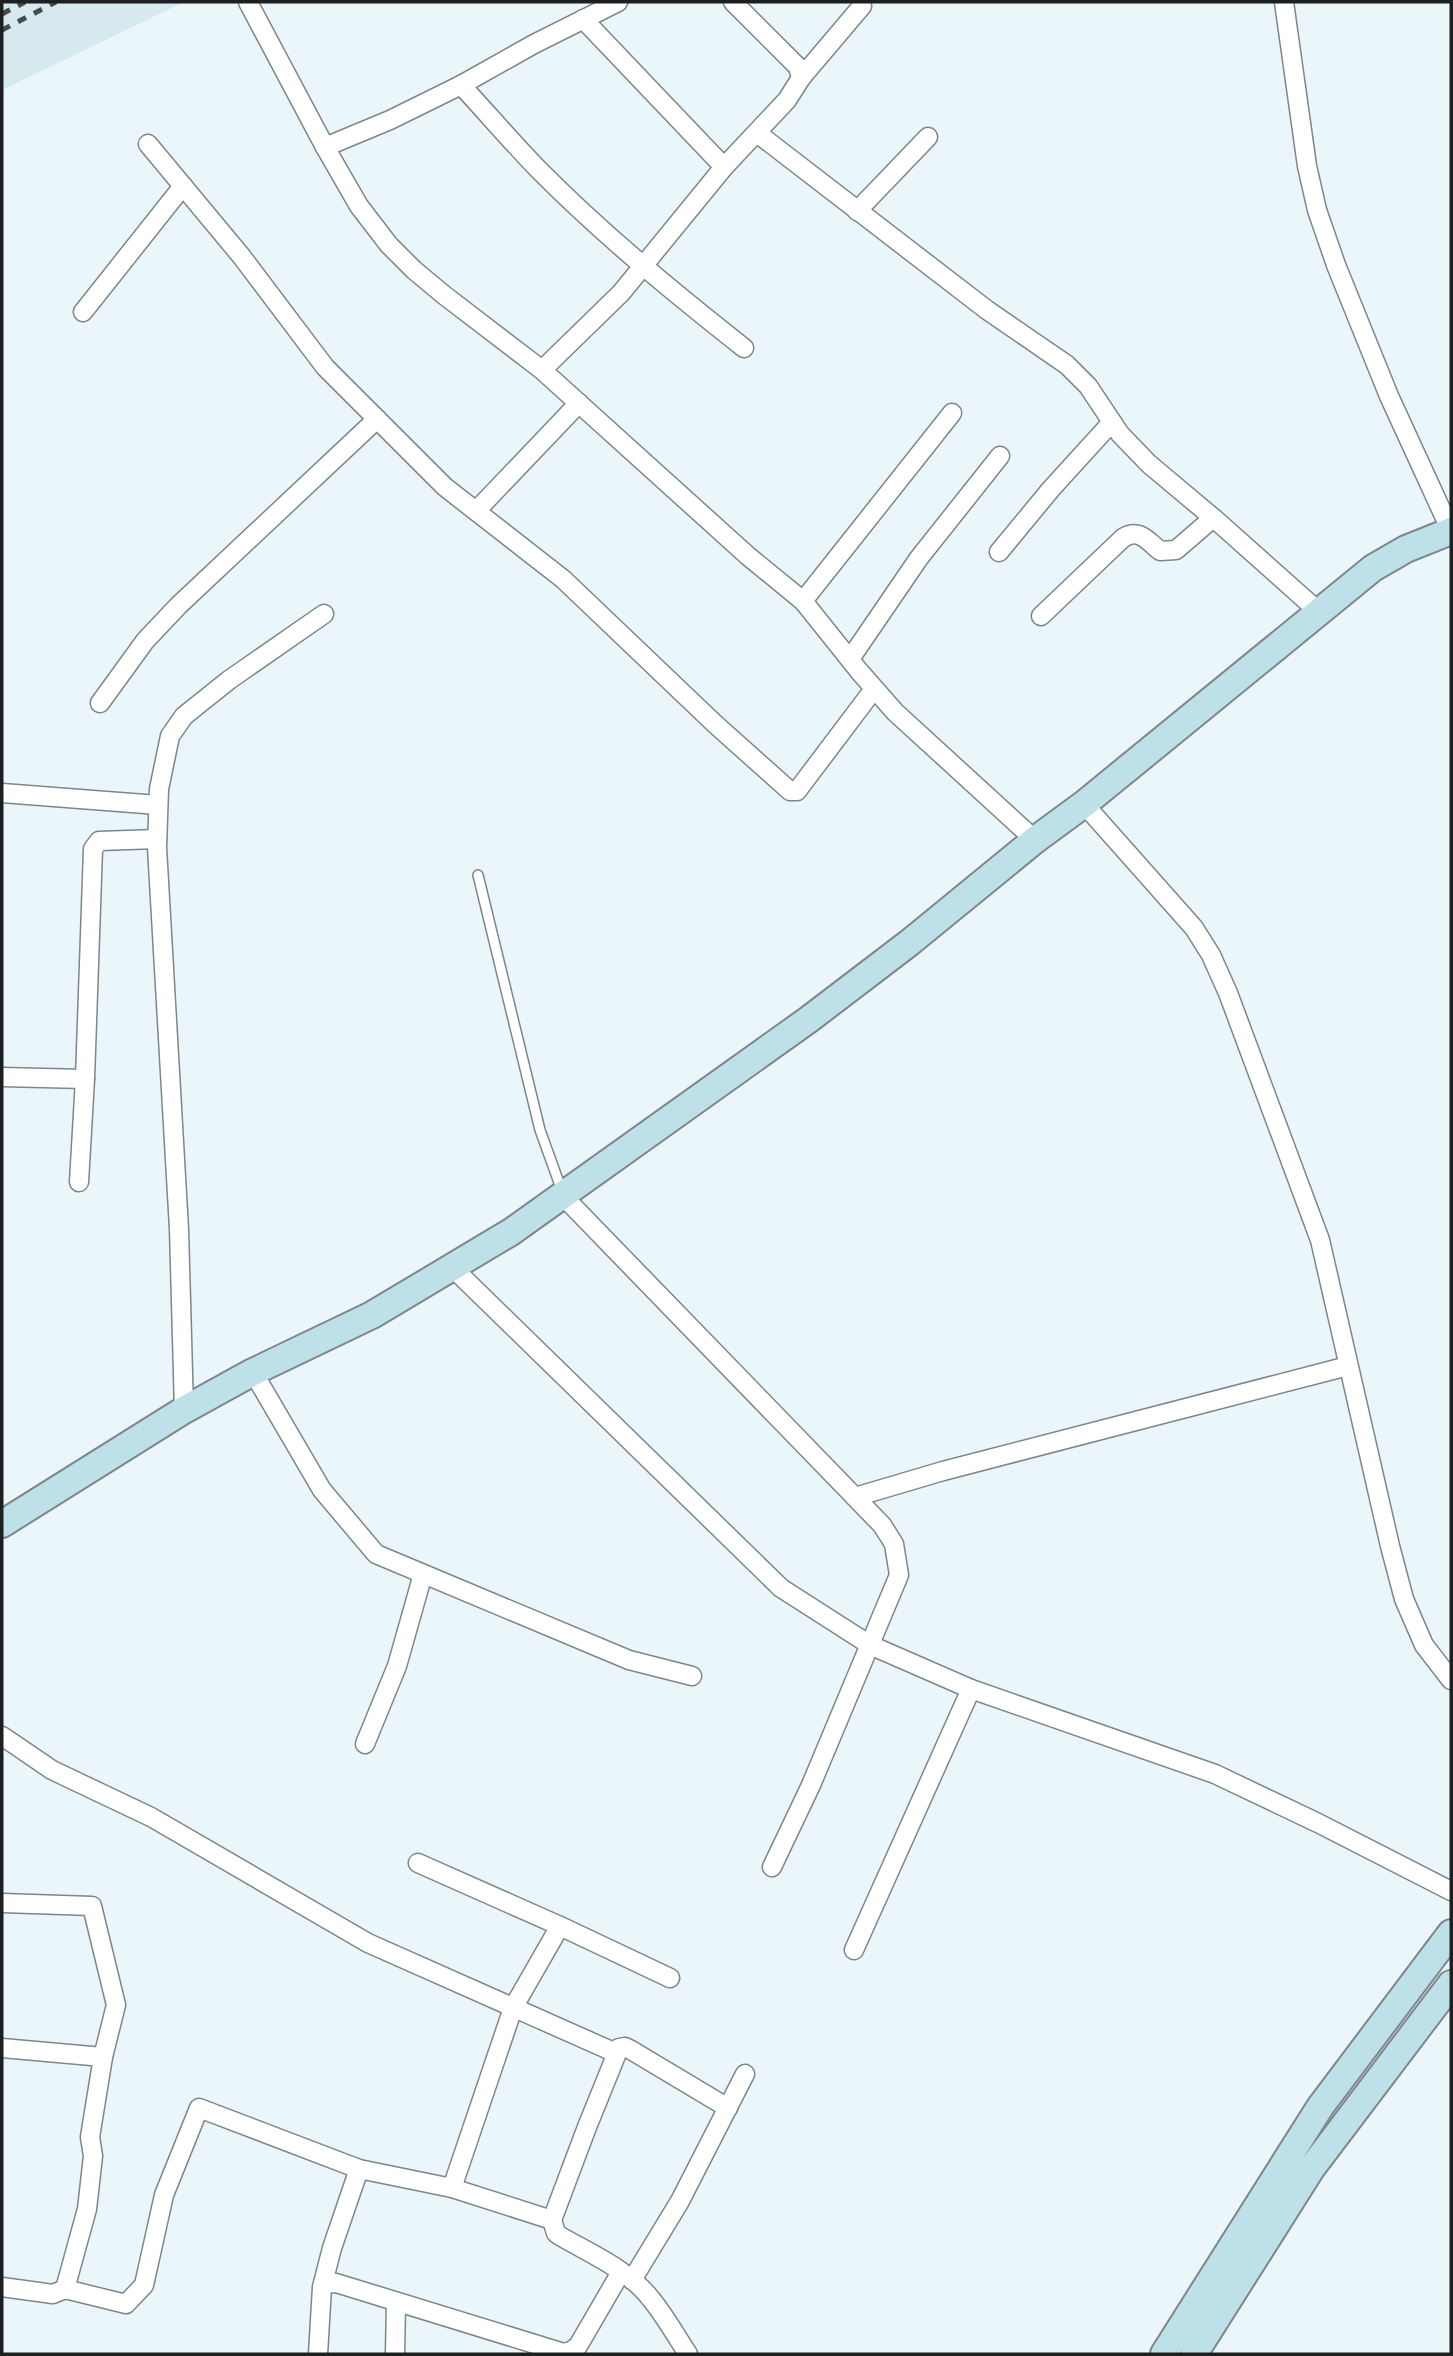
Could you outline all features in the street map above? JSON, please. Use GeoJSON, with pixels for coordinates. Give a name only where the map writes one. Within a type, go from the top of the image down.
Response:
{"type":"FeatureCollection","features":[{"type":"Feature","properties":{"kind":"street"},"geometry":{"type":"LineString","coordinates":[[248,2],[325,148],[371,223],[414,271],[542,370],[748,556],[803,601],[895,712],[1035,840]]}},
{"type":"Feature","properties":{"kind":"street"},"geometry":{"type":"LineString","coordinates":[[325,148],[461,85],[618,2]]}},
{"type":"Feature","properties":{"kind":"street"},"geometry":{"type":"LineString","coordinates":[[733,2],[798,67],[801,78]]}},
{"type":"Feature","properties":{"kind":"street"},"geometry":{"type":"LineString","coordinates":[[2,1524],[184,1410],[253,1372],[372,1315],[453,1268],[564,1196],[808,1020],[909,943],[1373,568],[1406,549],[1451,531],[1389,396],[1336,265],[1317,210],[1307,166],[1284,2]]}},
{"type":"Feature","properties":{"kind":"street"},"geometry":{"type":"LineString","coordinates":[[542,370],[621,293],[724,167],[787,100],[801,78],[862,6]]}},
{"type":"Feature","properties":{"kind":"street"},"geometry":{"type":"LineString","coordinates":[[583,19],[724,167]]}},
{"type":"Feature","properties":{"kind":"street"},"geometry":{"type":"LineString","coordinates":[[461,85],[537,168],[681,298],[744,348]]}},
{"type":"Feature","properties":{"kind":"street"},"geometry":{"type":"LineString","coordinates":[[757,133],[987,310],[1067,365],[1088,386],[1120,434],[1149,464],[1318,611]]}},
{"type":"Feature","properties":{"kind":"street"},"geometry":{"type":"LineString","coordinates":[[857,211],[928,136]]}},
{"type":"Feature","properties":{"kind":"street"},"geometry":{"type":"LineString","coordinates":[[148,144],[242,257],[325,367],[445,487],[563,579],[790,792],[797,791],[874,689]]}},
{"type":"Feature","properties":{"kind":"street"},"geometry":{"type":"LineString","coordinates":[[83,312],[183,186]]}},
{"type":"Feature","properties":{"kind":"street"},"geometry":{"type":"LineString","coordinates":[[476,511],[579,403]]}},
{"type":"Feature","properties":{"kind":"street"},"geometry":{"type":"LineString","coordinates":[[803,601],[952,413]]}},
{"type":"Feature","properties":{"kind":"street"},"geometry":{"type":"LineString","coordinates":[[100,703],[145,641],[178,606],[377,419]]}},
{"type":"Feature","properties":{"kind":"street"},"geometry":{"type":"LineString","coordinates":[[999,552],[1112,422]]}},
{"type":"Feature","properties":{"kind":"street"},"geometry":{"type":"LineString","coordinates":[[850,659],[919,558],[1000,456]]}},
{"type":"Feature","properties":{"kind":"street"},"geometry":{"type":"LineString","coordinates":[[1041,616],[1130,534],[1140,534],[1160,551],[1176,550],[1213,518]]}},
{"type":"Feature","properties":{"kind":"street"},"geometry":{"type":"LineString","coordinates":[[184,1410],[179,1229],[157,839],[159,789],[170,736],[184,716],[229,680],[324,614]]}},
{"type":"Feature","properties":{"kind":"street"},"geometry":{"type":"LineString","coordinates":[[2,793],[158,805]]}},
{"type":"Feature","properties":{"kind":"street"},"geometry":{"type":"LineString","coordinates":[[1084,804],[1194,928],[1211,955],[1237,1017],[1320,1240],[1404,1599],[1424,1645],[1451,1680]]}},
{"type":"Feature","properties":{"kind":"street"},"geometry":{"type":"LineString","coordinates":[[79,1182],[93,849],[99,841],[157,839]]}},
{"type":"Feature","properties":{"kind":"street"},"geometry":{"type":"LineString","coordinates":[[2,1077],[85,1079]]}},
{"type":"Feature","properties":{"kind":"street"},"geometry":{"type":"LineString","coordinates":[[564,1196],[883,1525],[894,1544],[899,1575],[811,1784],[772,1867]]}},
{"type":"Feature","properties":{"kind":"street"},"geometry":{"type":"LineString","coordinates":[[453,1268],[781,1588],[870,1645],[971,1689],[1215,1774],[1451,1891]]}},
{"type":"Feature","properties":{"kind":"street"},"geometry":{"type":"LineString","coordinates":[[855,1497],[943,1471],[1349,1366]]}},
{"type":"Feature","properties":{"kind":"street"},"geometry":{"type":"LineString","coordinates":[[253,1372],[322,1490],[376,1555],[629,1660],[692,1676]]}},
{"type":"Feature","properties":{"kind":"street"},"geometry":{"type":"LineString","coordinates":[[365,1744],[397,1666],[423,1574]]}},
{"type":"Feature","properties":{"kind":"street"},"geometry":{"type":"LineString","coordinates":[[854,1950],[971,1689]]}},
{"type":"Feature","properties":{"kind":"street"},"geometry":{"type":"LineString","coordinates":[[2,1736],[52,1770],[150,1817],[368,1943],[616,2053]]}},
{"type":"Feature","properties":{"kind":"street"},"geometry":{"type":"LineString","coordinates":[[418,1863],[670,1978]]}},
{"type":"Feature","properties":{"kind":"street"},"geometry":{"type":"LineString","coordinates":[[2,1903],[92,1906],[116,2005],[103,2057],[90,2137],[93,2156],[87,2209],[65,2289]]}},
{"type":"Feature","properties":{"kind":"street"},"geometry":{"type":"LineString","coordinates":[[452,2188],[513,2008],[560,1926]]}},
{"type":"Feature","properties":{"kind":"street"},"geometry":{"type":"LineString","coordinates":[[1164,2354],[1320,2107],[1451,1933]]}},
{"type":"Feature","properties":{"kind":"street"},"geometry":{"type":"LineString","coordinates":[[1194,2354],[1311,2169],[1451,1984]]}},
{"type":"Feature","properties":{"kind":"street"},"geometry":{"type":"LineString","coordinates":[[2,2048],[103,2057]]}},
{"type":"Feature","properties":{"kind":"street"},"geometry":{"type":"LineString","coordinates":[[688,2354],[650,2298],[627,2276],[560,2236],[552,2220],[619,2048],[631,2050],[728,2108]]}},
{"type":"Feature","properties":{"kind":"street"},"geometry":{"type":"LineString","coordinates":[[323,2284],[336,2283],[564,2353],[578,2346],[680,2201],[745,2074]]}},
{"type":"Feature","properties":{"kind":"street"},"geometry":{"type":"LineString","coordinates":[[2,2287],[53,2294],[65,2289],[126,2304],[144,2285],[164,2195],[199,2108],[359,2169],[452,2188],[552,2220]]}},
{"type":"Feature","properties":{"kind":"street"},"geometry":{"type":"LineString","coordinates":[[318,2354],[323,2284],[332,2248],[359,2169]]}},
{"type":"Feature","properties":{"kind":"street"},"geometry":{"type":"LineString","coordinates":[[395,2354],[396,2303]]}},
{"type":"Feature","properties":{"kind":"lane"},"geometry":{"type":"LineString","coordinates":[[478,875],[540,1130],[564,1196]]}},
{"type":"Feature","properties":{"kind":"shaded area"},"geometry":{"type":"Polygon","coordinates":[[[2,2],[184,2],[2,90],[2,2]]]}},
{"type":"Feature","properties":{"kind":"railway"},"geometry":{"type":"LineString","coordinates":[[2,14],[25,2]]}},
{"type":"Feature","properties":{"kind":"railway"},"geometry":{"type":"LineString","coordinates":[[2,30],[56,2]]}}]}
